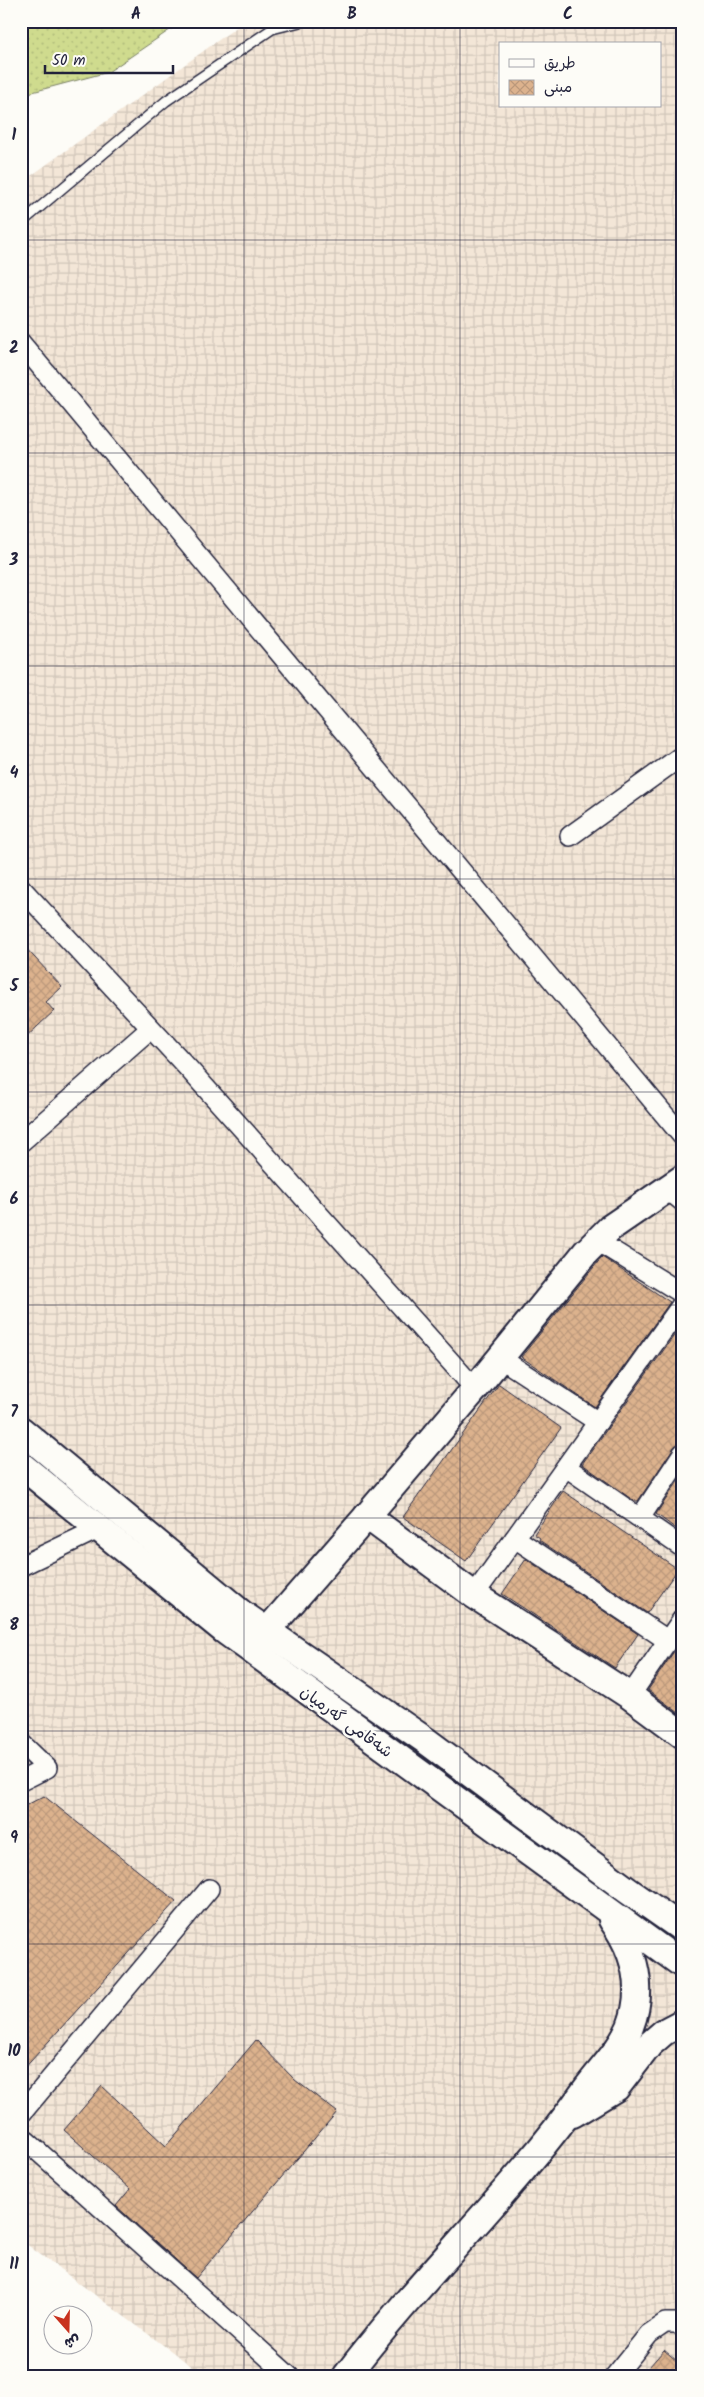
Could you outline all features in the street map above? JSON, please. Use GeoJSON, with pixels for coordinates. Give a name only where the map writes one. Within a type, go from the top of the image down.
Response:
{"type":"FeatureCollection","features":[{"type":"Feature","properties":{"kind":"street"},"geometry":{"type":"LineString","coordinates":[[21,344],[683,1138]]}},
{"type":"Feature","properties":{"kind":"street"},"geometry":{"type":"LineString","coordinates":[[570,836],[683,755]]}},
{"type":"Feature","properties":{"kind":"street"},"geometry":{"type":"LineString","coordinates":[[21,888],[187,1067],[475,1389]]}},
{"type":"Feature","properties":{"kind":"street"},"geometry":{"type":"LineString","coordinates":[[21,1142],[150,1029]]}},
{"type":"Feature","properties":{"kind":"street"},"geometry":{"type":"LineString","coordinates":[[266,1631],[475,1389],[597,1241],[610,1228],[677,1190]]}},
{"type":"Feature","properties":{"kind":"street"},"geometry":{"type":"LineString","coordinates":[[597,1241],[683,1294]]}},
{"type":"Feature","properties":{"kind":"street"},"geometry":{"type":"LineString","coordinates":[[474,1595],[683,1303]]}},
{"type":"Feature","properties":{"kind":"street"},"geometry":{"type":"LineString","coordinates":[[500,1358],[598,1422]]}},
{"type":"Feature","properties":{"kind":"street","name":"شەقامی گەرمیان"},"geometry":{"type":"LineString","coordinates":[[21,1430],[206,1585],[266,1631],[445,1755],[627,1890],[683,1929]]}},
{"type":"Feature","properties":{"kind":"street"},"geometry":{"type":"LineString","coordinates":[[640,1518],[683,1453]]}},
{"type":"Feature","properties":{"kind":"street","name":"شەقامی گەرمیان"},"geometry":{"type":"LineString","coordinates":[[21,1465],[225,1631],[683,1965]]}},
{"type":"Feature","properties":{"kind":"street"},"geometry":{"type":"LineString","coordinates":[[566,1467],[683,1548]]}},
{"type":"Feature","properties":{"kind":"street"},"geometry":{"type":"LineString","coordinates":[[367,1516],[474,1595],[630,1696],[683,1735]]}},
{"type":"Feature","properties":{"kind":"street"},"geometry":{"type":"LineString","coordinates":[[21,1566],[98,1529]]}},
{"type":"Feature","properties":{"kind":"street"},"geometry":{"type":"LineString","coordinates":[[515,1538],[667,1640]]}},
{"type":"Feature","properties":{"kind":"street"},"geometry":{"type":"LineString","coordinates":[[630,1696],[683,1618]]}},
{"type":"Feature","properties":{"kind":"street"},"geometry":{"type":"LineString","coordinates":[[21,1743],[47,1768],[21,1781]]}},
{"type":"Feature","properties":{"kind":"street"},"geometry":{"type":"LineString","coordinates":[[427,1779],[445,1755]]}},
{"type":"Feature","properties":{"kind":"street"},"geometry":{"type":"LineString","coordinates":[[21,2114],[209,1889]]}},
{"type":"Feature","properties":{"kind":"street"},"geometry":{"type":"LineString","coordinates":[[346,2376],[564,2120],[621,2043],[630,2026],[638,1982],[633,1957],[625,1938],[604,1908]]}},
{"type":"Feature","properties":{"kind":"street"},"geometry":{"type":"LineString","coordinates":[[564,2120],[616,2088],[649,2045],[664,2032],[683,2022]]}},
{"type":"Feature","properties":{"kind":"street"},"geometry":{"type":"LineString","coordinates":[[21,2136],[289,2376]]}},
{"type":"Feature","properties":{"kind":"street"},"geometry":{"type":"LineString","coordinates":[[615,2376],[649,2334],[665,2322],[677,2323],[683,2328]]}},
{"type":"Feature","properties":{"kind":"lane"},"geometry":{"type":"LineString","coordinates":[[21,223],[166,101],[272,28],[304,21]]}},
{"type":"Feature","properties":{"kind":"shaded area"},"geometry":{"type":"Polygon","coordinates":[[[245,21],[683,21],[683,2376],[205,2376],[21,2239],[21,183],[245,21]]]}},
{"type":"Feature","properties":{"kind":"green space"},"geometry":{"type":"Polygon","coordinates":[[[21,21],[183,21],[108,72],[21,95],[21,21]]]}},
{"type":"Feature","properties":{"kind":"building"},"geometry":{"type":"Polygon","coordinates":[[[21,943],[62,987],[46,1002],[54,1011],[21,1042],[21,943]]]}},
{"type":"Feature","properties":{"kind":"building"},"geometry":{"type":"Polygon","coordinates":[[[602,1257],[670,1302],[595,1407],[521,1357],[602,1257]]]}},
{"type":"Feature","properties":{"kind":"building"},"geometry":{"type":"Polygon","coordinates":[[[683,1323],[683,1442],[674,1447],[638,1501],[634,1501],[582,1464],[683,1323]]]}},
{"type":"Feature","properties":{"kind":"building"},"geometry":{"type":"Polygon","coordinates":[[[499,1384],[561,1428],[466,1561],[403,1517],[499,1384]]]}},
{"type":"Feature","properties":{"kind":"building"},"geometry":{"type":"Polygon","coordinates":[[[683,1474],[683,1534],[656,1514],[683,1474]]]}},
{"type":"Feature","properties":{"kind":"building"},"geometry":{"type":"Polygon","coordinates":[[[563,1491],[678,1569],[647,1613],[539,1540],[540,1538],[534,1534],[563,1491]]]}},
{"type":"Feature","properties":{"kind":"building"},"geometry":{"type":"Polygon","coordinates":[[[526,1559],[638,1634],[615,1668],[502,1594],[526,1559]]]}},
{"type":"Feature","properties":{"kind":"building"},"geometry":{"type":"Polygon","coordinates":[[[683,1638],[683,1716],[648,1690],[683,1638]]]}},
{"type":"Feature","properties":{"kind":"building"},"geometry":{"type":"Polygon","coordinates":[[[44,1796],[176,1901],[21,2072],[21,1808],[44,1796]]]}},
{"type":"Feature","properties":{"kind":"building"},"geometry":{"type":"Polygon","coordinates":[[[256,2040],[295,2080],[337,2112],[196,2278],[116,2206],[130,2189],[64,2130],[102,2086],[166,2146],[256,2040]]]}},
{"type":"Feature","properties":{"kind":"building"},"geometry":{"type":"Polygon","coordinates":[[[664,2350],[683,2366],[683,2376],[641,2376],[664,2350]]]}}]}
